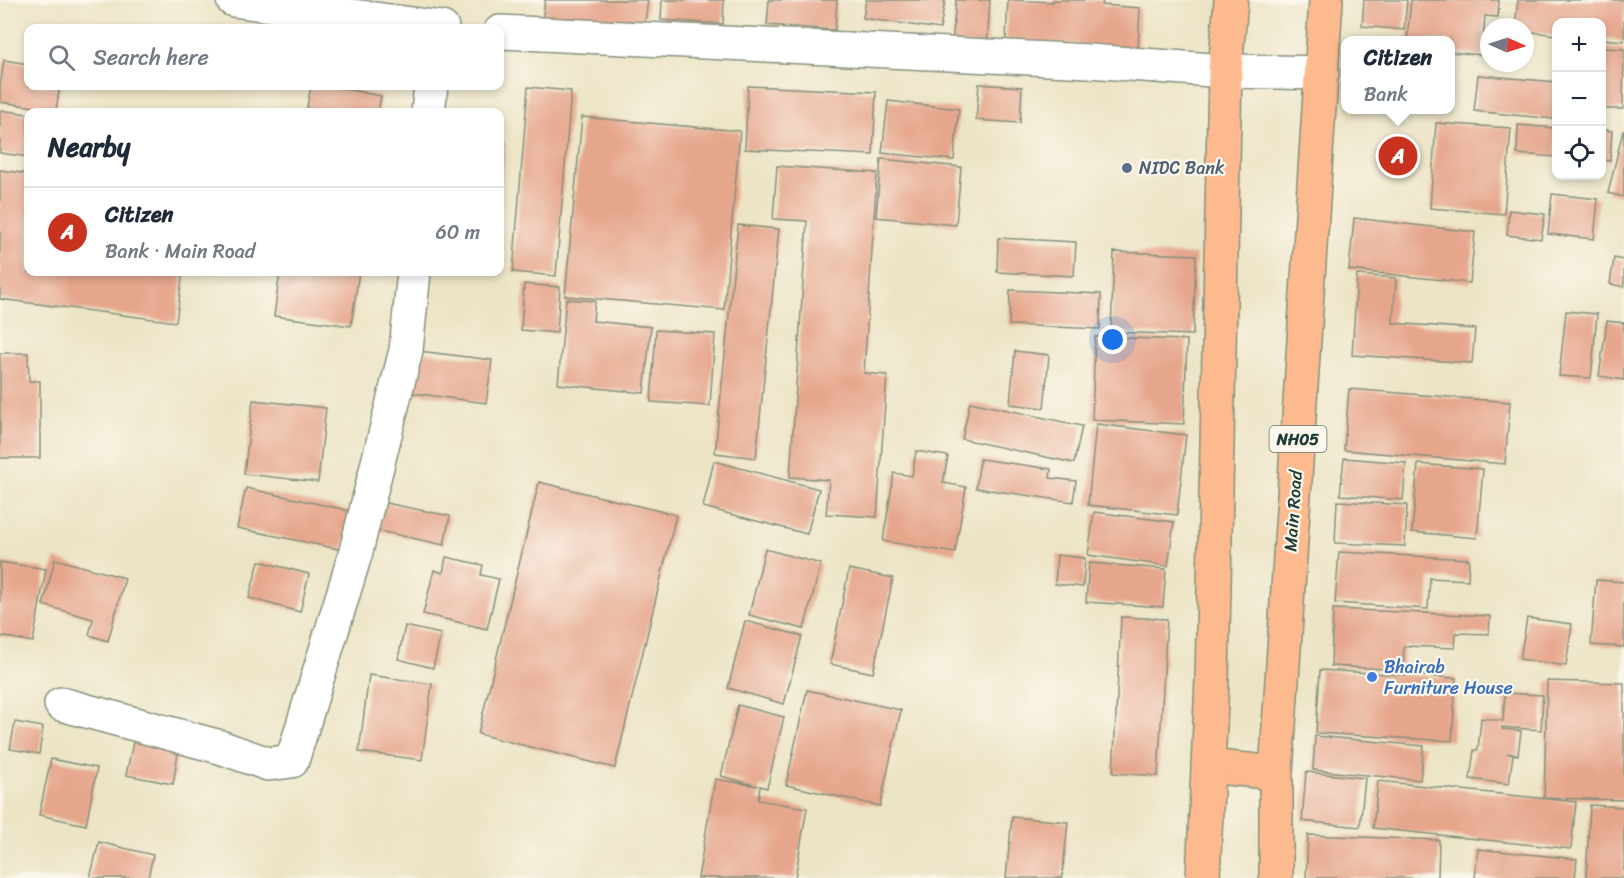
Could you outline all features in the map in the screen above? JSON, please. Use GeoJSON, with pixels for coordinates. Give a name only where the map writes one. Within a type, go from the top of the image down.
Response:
{"type":"FeatureCollection","features":[{"type":"Feature","properties":{"kind":"main road"},"geometry":{"type":"LineString","coordinates":[[1203,878],[1212,680],[1225,71],[1231,0]]}},
{"type":"Feature","properties":{"kind":"main road","name":"Main Road"},"geometry":{"type":"LineString","coordinates":[[1276,878],[1276,773],[1326,0]]}},
{"type":"Feature","properties":{"kind":"main road"},"geometry":{"type":"LineString","coordinates":[[1208,766],[1276,773]]}},
{"type":"Feature","properties":{"kind":"street"},"geometry":{"type":"LineString","coordinates":[[233,0],[407,24]]}},
{"type":"Feature","properties":{"kind":"street"},"geometry":{"type":"LineString","coordinates":[[504,32],[1089,61],[1225,71],[1322,74]]}},
{"type":"Feature","properties":{"kind":"street"},"geometry":{"type":"LineString","coordinates":[[428,108],[431,90]]}},
{"type":"Feature","properties":{"kind":"street"},"geometry":{"type":"LineString","coordinates":[[61,704],[220,747],[268,764],[292,760],[355,555],[406,350],[414,276]]}},
{"type":"Feature","properties":{"kind":"building"},"geometry":{"type":"Polygon","coordinates":[[[545,0],[648,0],[643,36],[542,21],[545,0]]]}},
{"type":"Feature","properties":{"kind":"building"},"geometry":{"type":"Polygon","coordinates":[[[662,0],[724,0],[723,24],[661,20],[662,0]]]}},
{"type":"Feature","properties":{"kind":"building"},"geometry":{"type":"Polygon","coordinates":[[[769,0],[837,0],[835,30],[767,25],[769,0]]]}},
{"type":"Feature","properties":{"kind":"building"},"geometry":{"type":"Polygon","coordinates":[[[866,0],[945,0],[940,29],[863,18],[866,0]]]}},
{"type":"Feature","properties":{"kind":"building"},"geometry":{"type":"Polygon","coordinates":[[[956,0],[990,0],[987,46],[952,43],[956,0]]]}},
{"type":"Feature","properties":{"kind":"building"},"geometry":{"type":"Polygon","coordinates":[[[1008,0],[1053,2],[1053,0],[1103,0],[1102,5],[1140,8],[1138,48],[1006,40],[1008,0]]]}},
{"type":"Feature","properties":{"kind":"building"},"geometry":{"type":"Polygon","coordinates":[[[1364,0],[1407,0],[1404,30],[1362,26],[1364,0]]]}},
{"type":"Feature","properties":{"kind":"building"},"geometry":{"type":"Polygon","coordinates":[[[1411,0],[1499,0],[1498,17],[1480,18],[1480,55],[1455,52],[1455,36],[1407,36],[1411,0]]]}},
{"type":"Feature","properties":{"kind":"building"},"geometry":{"type":"Polygon","coordinates":[[[1518,0],[1624,0],[1624,41],[1606,39],[1606,18],[1552,18],[1552,34],[1534,32],[1534,18],[1516,18],[1518,0]]]}},
{"type":"Feature","properties":{"kind":"building"},"geometry":{"type":"Polygon","coordinates":[[[1606,48],[1624,49],[1623,109],[1606,109],[1606,48]]]}},
{"type":"Feature","properties":{"kind":"building"},"geometry":{"type":"Polygon","coordinates":[[[4,60],[24,63],[24,90],[59,90],[56,108],[0,102],[4,60]]]}},
{"type":"Feature","properties":{"kind":"building"},"geometry":{"type":"Polygon","coordinates":[[[1478,75],[1552,82],[1552,119],[1474,111],[1478,75]]]}},
{"type":"Feature","properties":{"kind":"building"},"geometry":{"type":"Polygon","coordinates":[[[979,84],[1022,87],[1020,123],[976,120],[979,84]]]}},
{"type":"Feature","properties":{"kind":"building"},"geometry":{"type":"Polygon","coordinates":[[[748,86],[876,92],[873,155],[745,149],[748,86]]]}},
{"type":"Feature","properties":{"kind":"building"},"geometry":{"type":"Polygon","coordinates":[[[528,87],[571,91],[556,276],[513,272],[528,87]]]}},
{"type":"Feature","properties":{"kind":"building"},"geometry":{"type":"Polygon","coordinates":[[[310,90],[350,90],[381,96],[379,108],[307,108],[310,90]]]}},
{"type":"Feature","properties":{"kind":"building"},"geometry":{"type":"Polygon","coordinates":[[[888,101],[959,109],[954,160],[882,153],[888,101]]]}},
{"type":"Feature","properties":{"kind":"building"},"geometry":{"type":"Polygon","coordinates":[[[0,110],[24,113],[24,156],[0,153],[0,110]]]}},
{"type":"Feature","properties":{"kind":"building"},"geometry":{"type":"Polygon","coordinates":[[[582,117],[740,131],[724,310],[565,296],[582,117]]]}},
{"type":"Feature","properties":{"kind":"building"},"geometry":{"type":"Polygon","coordinates":[[[1436,123],[1511,128],[1504,214],[1430,208],[1436,123]]]}},
{"type":"Feature","properties":{"kind":"building"},"geometry":{"type":"Polygon","coordinates":[[[1518,125],[1552,128],[1552,157],[1517,154],[1518,125]]]}},
{"type":"Feature","properties":{"kind":"building"},"geometry":{"type":"Polygon","coordinates":[[[1606,130],[1612,131],[1610,161],[1606,160],[1606,130]]]}},
{"type":"Feature","properties":{"kind":"building"},"geometry":{"type":"Polygon","coordinates":[[[1624,131],[1624,197],[1608,193],[1624,131]]]}},
{"type":"Feature","properties":{"kind":"building"},"geometry":{"type":"Polygon","coordinates":[[[881,159],[961,167],[956,225],[876,217],[881,159]]]}},
{"type":"Feature","properties":{"kind":"building"},"geometry":{"type":"Polygon","coordinates":[[[777,166],[877,173],[864,373],[887,375],[877,517],[826,514],[829,480],[790,477],[807,221],[773,219],[777,166]]]}},
{"type":"Feature","properties":{"kind":"building"},"geometry":{"type":"Polygon","coordinates":[[[0,170],[24,173],[24,276],[182,276],[176,322],[0,299],[0,170]]]}},
{"type":"Feature","properties":{"kind":"building"},"geometry":{"type":"Polygon","coordinates":[[[1552,194],[1598,199],[1594,239],[1548,234],[1552,194]]]}},
{"type":"Feature","properties":{"kind":"building"},"geometry":{"type":"Polygon","coordinates":[[[1509,210],[1545,214],[1541,239],[1507,235],[1509,210]]]}},
{"type":"Feature","properties":{"kind":"building"},"geometry":{"type":"Polygon","coordinates":[[[1354,218],[1475,232],[1470,283],[1349,270],[1354,218]]]}},
{"type":"Feature","properties":{"kind":"building"},"geometry":{"type":"Polygon","coordinates":[[[738,225],[779,229],[756,458],[715,453],[738,225]]]}},
{"type":"Feature","properties":{"kind":"building"},"geometry":{"type":"Polygon","coordinates":[[[998,238],[1076,242],[1074,276],[997,272],[998,238]]]}},
{"type":"Feature","properties":{"kind":"building"},"geometry":{"type":"Polygon","coordinates":[[[1114,252],[1196,255],[1193,335],[1111,332],[1114,252]]]}},
{"type":"Feature","properties":{"kind":"building"},"geometry":{"type":"Polygon","coordinates":[[[1614,258],[1624,260],[1624,287],[1610,284],[1614,258]]]}},
{"type":"Feature","properties":{"kind":"building"},"geometry":{"type":"Polygon","coordinates":[[[1357,275],[1396,278],[1393,323],[1475,329],[1472,363],[1352,355],[1357,275]]]}},
{"type":"Feature","properties":{"kind":"building"},"geometry":{"type":"Polygon","coordinates":[[[279,276],[358,276],[351,326],[274,316],[279,276]]]}},
{"type":"Feature","properties":{"kind":"building"},"geometry":{"type":"Polygon","coordinates":[[[524,284],[560,287],[557,333],[521,330],[524,284]]]}},
{"type":"Feature","properties":{"kind":"building"},"geometry":{"type":"Polygon","coordinates":[[[1010,290],[1101,294],[1100,329],[1009,325],[1010,290]]]}},
{"type":"Feature","properties":{"kind":"building"},"geometry":{"type":"Polygon","coordinates":[[[566,299],[595,301],[593,321],[651,327],[644,393],[558,384],[566,299]]]}},
{"type":"Feature","properties":{"kind":"building"},"geometry":{"type":"Polygon","coordinates":[[[1566,311],[1597,314],[1591,378],[1559,376],[1566,311]]]}},
{"type":"Feature","properties":{"kind":"building"},"geometry":{"type":"Polygon","coordinates":[[[1607,321],[1624,323],[1624,380],[1599,376],[1607,321]]]}},
{"type":"Feature","properties":{"kind":"building"},"geometry":{"type":"Polygon","coordinates":[[[656,330],[715,334],[710,406],[651,402],[656,330]]]}},
{"type":"Feature","properties":{"kind":"building"},"geometry":{"type":"Polygon","coordinates":[[[1095,337],[1187,340],[1184,424],[1092,420],[1095,337]]]}},
{"type":"Feature","properties":{"kind":"building"},"geometry":{"type":"Polygon","coordinates":[[[410,350],[492,360],[486,403],[405,392],[410,350]]]}},
{"type":"Feature","properties":{"kind":"building"},"geometry":{"type":"Polygon","coordinates":[[[1015,351],[1049,355],[1044,408],[1010,404],[1015,351]]]}},
{"type":"Feature","properties":{"kind":"building"},"geometry":{"type":"Polygon","coordinates":[[[0,353],[28,353],[29,381],[40,381],[40,458],[0,458],[0,353]]]}},
{"type":"Feature","properties":{"kind":"building"},"geometry":{"type":"Polygon","coordinates":[[[1349,389],[1510,402],[1505,464],[1344,450],[1349,389]]]}},
{"type":"Feature","properties":{"kind":"building"},"geometry":{"type":"Polygon","coordinates":[[[253,400],[326,408],[318,482],[244,474],[253,400]]]}},
{"type":"Feature","properties":{"kind":"building"},"geometry":{"type":"Polygon","coordinates":[[[970,402],[1082,426],[1074,463],[962,439],[970,402]]]}},
{"type":"Feature","properties":{"kind":"building"},"geometry":{"type":"Polygon","coordinates":[[[1096,424],[1186,435],[1177,515],[1088,505],[1096,424]]]}},
{"type":"Feature","properties":{"kind":"building"},"geometry":{"type":"Polygon","coordinates":[[[916,451],[948,456],[943,483],[966,487],[955,553],[883,541],[894,473],[912,476],[916,451]]]}},
{"type":"Feature","properties":{"kind":"building"},"geometry":{"type":"Polygon","coordinates":[[[1344,458],[1406,463],[1403,500],[1340,495],[1344,458]]]}},
{"type":"Feature","properties":{"kind":"building"},"geometry":{"type":"Polygon","coordinates":[[[980,459],[1051,469],[1050,478],[1076,481],[1073,502],[976,488],[980,459]]]}},
{"type":"Feature","properties":{"kind":"building"},"geometry":{"type":"Polygon","coordinates":[[[714,461],[819,489],[807,534],[703,507],[714,461]]]}},
{"type":"Feature","properties":{"kind":"building"},"geometry":{"type":"Polygon","coordinates":[[[1418,464],[1483,469],[1477,538],[1412,532],[1418,464]]]}},
{"type":"Feature","properties":{"kind":"building"},"geometry":{"type":"Polygon","coordinates":[[[539,482],[676,515],[615,768],[478,734],[539,482]]]}},
{"type":"Feature","properties":{"kind":"building"},"geometry":{"type":"Polygon","coordinates":[[[246,488],[351,511],[343,550],[237,528],[246,488]]]}},
{"type":"Feature","properties":{"kind":"building"},"geometry":{"type":"Polygon","coordinates":[[[376,501],[450,516],[444,545],[370,529],[376,501]]]}},
{"type":"Feature","properties":{"kind":"building"},"geometry":{"type":"Polygon","coordinates":[[[1337,501],[1407,505],[1405,546],[1335,543],[1337,501]]]}},
{"type":"Feature","properties":{"kind":"building"},"geometry":{"type":"Polygon","coordinates":[[[1094,512],[1174,522],[1168,566],[1088,555],[1094,512]]]}},
{"type":"Feature","properties":{"kind":"building"},"geometry":{"type":"Polygon","coordinates":[[[765,549],[821,564],[804,629],[749,615],[765,549]]]}},
{"type":"Feature","properties":{"kind":"building"},"geometry":{"type":"Polygon","coordinates":[[[1339,552],[1469,559],[1468,580],[1430,578],[1428,609],[1335,603],[1339,552]]]}},
{"type":"Feature","properties":{"kind":"building"},"geometry":{"type":"Polygon","coordinates":[[[1057,555],[1085,558],[1083,587],[1055,584],[1057,555]]]}},
{"type":"Feature","properties":{"kind":"building"},"geometry":{"type":"Polygon","coordinates":[[[446,557],[483,565],[481,575],[499,579],[487,629],[423,614],[434,570],[443,573],[446,557]]]}},
{"type":"Feature","properties":{"kind":"building"},"geometry":{"type":"Polygon","coordinates":[[[55,559],[125,578],[108,641],[89,635],[93,619],[43,605],[55,559]]]}},
{"type":"Feature","properties":{"kind":"building"},"geometry":{"type":"Polygon","coordinates":[[[259,561],[309,574],[300,612],[249,598],[259,561]]]}},
{"type":"Feature","properties":{"kind":"building"},"geometry":{"type":"Polygon","coordinates":[[[0,562],[46,569],[33,642],[0,636],[0,562]]]}},
{"type":"Feature","properties":{"kind":"building"},"geometry":{"type":"Polygon","coordinates":[[[1089,563],[1166,569],[1163,607],[1086,602],[1089,563]]]}},
{"type":"Feature","properties":{"kind":"building"},"geometry":{"type":"Polygon","coordinates":[[[849,569],[893,578],[873,673],[830,664],[849,569]]]}},
{"type":"Feature","properties":{"kind":"building"},"geometry":{"type":"Polygon","coordinates":[[[1596,580],[1624,582],[1624,647],[1591,645],[1596,580]]]}},
{"type":"Feature","properties":{"kind":"building"},"geometry":{"type":"Polygon","coordinates":[[[1333,609],[1490,616],[1489,634],[1456,633],[1455,648],[1404,646],[1403,670],[1331,666],[1333,609]]]}},
{"type":"Feature","properties":{"kind":"building"},"geometry":{"type":"Polygon","coordinates":[[[1121,617],[1167,619],[1158,776],[1113,773],[1121,617]]]}},
{"type":"Feature","properties":{"kind":"building"},"geometry":{"type":"Polygon","coordinates":[[[1527,618],[1572,624],[1566,666],[1520,659],[1527,618]]]}},
{"type":"Feature","properties":{"kind":"building"},"geometry":{"type":"Polygon","coordinates":[[[745,621],[802,636],[784,704],[728,688],[745,621]]]}},
{"type":"Feature","properties":{"kind":"building"},"geometry":{"type":"Polygon","coordinates":[[[405,626],[441,634],[433,668],[398,659],[405,626]]]}},
{"type":"Feature","properties":{"kind":"building"},"geometry":{"type":"Polygon","coordinates":[[[1320,670],[1456,678],[1452,741],[1316,733],[1320,670]]]}},
{"type":"Feature","properties":{"kind":"building"},"geometry":{"type":"Polygon","coordinates":[[[369,675],[432,684],[422,760],[359,752],[369,675]]]}},
{"type":"Feature","properties":{"kind":"building"},"geometry":{"type":"Polygon","coordinates":[[[1547,681],[1624,683],[1624,800],[1544,798],[1547,681]]]}},
{"type":"Feature","properties":{"kind":"building"},"geometry":{"type":"Polygon","coordinates":[[[807,690],[901,710],[880,806],[786,785],[807,690]]]}},
{"type":"Feature","properties":{"kind":"building"},"geometry":{"type":"Polygon","coordinates":[[[1505,693],[1543,695],[1541,730],[1502,727],[1502,729],[1521,731],[1518,755],[1507,753],[1513,755],[1509,784],[1470,779],[1474,750],[1478,750],[1481,718],[1503,721],[1505,693]]]}},
{"type":"Feature","properties":{"kind":"building"},"geometry":{"type":"Polygon","coordinates":[[[738,705],[784,717],[767,788],[760,786],[758,800],[807,808],[795,878],[698,878],[715,779],[758,786],[721,776],[738,705]]]}},
{"type":"Feature","properties":{"kind":"building"},"geometry":{"type":"Polygon","coordinates":[[[15,722],[43,727],[39,754],[10,749],[15,722]]]}},
{"type":"Feature","properties":{"kind":"building"},"geometry":{"type":"Polygon","coordinates":[[[1315,736],[1424,746],[1420,780],[1313,770],[1315,736]]]}},
{"type":"Feature","properties":{"kind":"building"},"geometry":{"type":"Polygon","coordinates":[[[134,738],[179,747],[173,784],[126,775],[134,738]]]}},
{"type":"Feature","properties":{"kind":"building"},"geometry":{"type":"Polygon","coordinates":[[[51,759],[97,768],[86,825],[39,815],[51,759]]]}},
{"type":"Feature","properties":{"kind":"building"},"geometry":{"type":"Polygon","coordinates":[[[1306,772],[1365,778],[1360,827],[1302,821],[1306,772]]]}},
{"type":"Feature","properties":{"kind":"building"},"geometry":{"type":"Polygon","coordinates":[[[1378,781],[1576,802],[1571,849],[1373,828],[1378,781]]]}},
{"type":"Feature","properties":{"kind":"building"},"geometry":{"type":"Polygon","coordinates":[[[1590,805],[1624,807],[1624,878],[1586,878],[1590,805]]]}},
{"type":"Feature","properties":{"kind":"building"},"geometry":{"type":"Polygon","coordinates":[[[1012,817],[1068,822],[1062,878],[1006,878],[1012,817]]]}},
{"type":"Feature","properties":{"kind":"building"},"geometry":{"type":"Polygon","coordinates":[[[1308,835],[1439,840],[1438,878],[1306,878],[1308,835]]]}},
{"type":"Feature","properties":{"kind":"building"},"geometry":{"type":"Polygon","coordinates":[[[99,842],[153,855],[148,878],[90,878],[99,842]]]}},
{"type":"Feature","properties":{"kind":"building"},"geometry":{"type":"Polygon","coordinates":[[[1478,849],[1577,859],[1575,878],[1475,878],[1478,849]]]}},
{"type":"Feature","properties":{"kind":"place","name":"Citizen"},"geometry":{"type":"Point","coordinates":[1398,156]}},
{"type":"Feature","properties":{"kind":"place","name":"NIDC Bank"},"geometry":{"type":"Point","coordinates":[1127,168]}},
{"type":"Feature","properties":{"kind":"place","name":"Bhairab Furniture House"},"geometry":{"type":"Point","coordinates":[1372,677]}}]}
